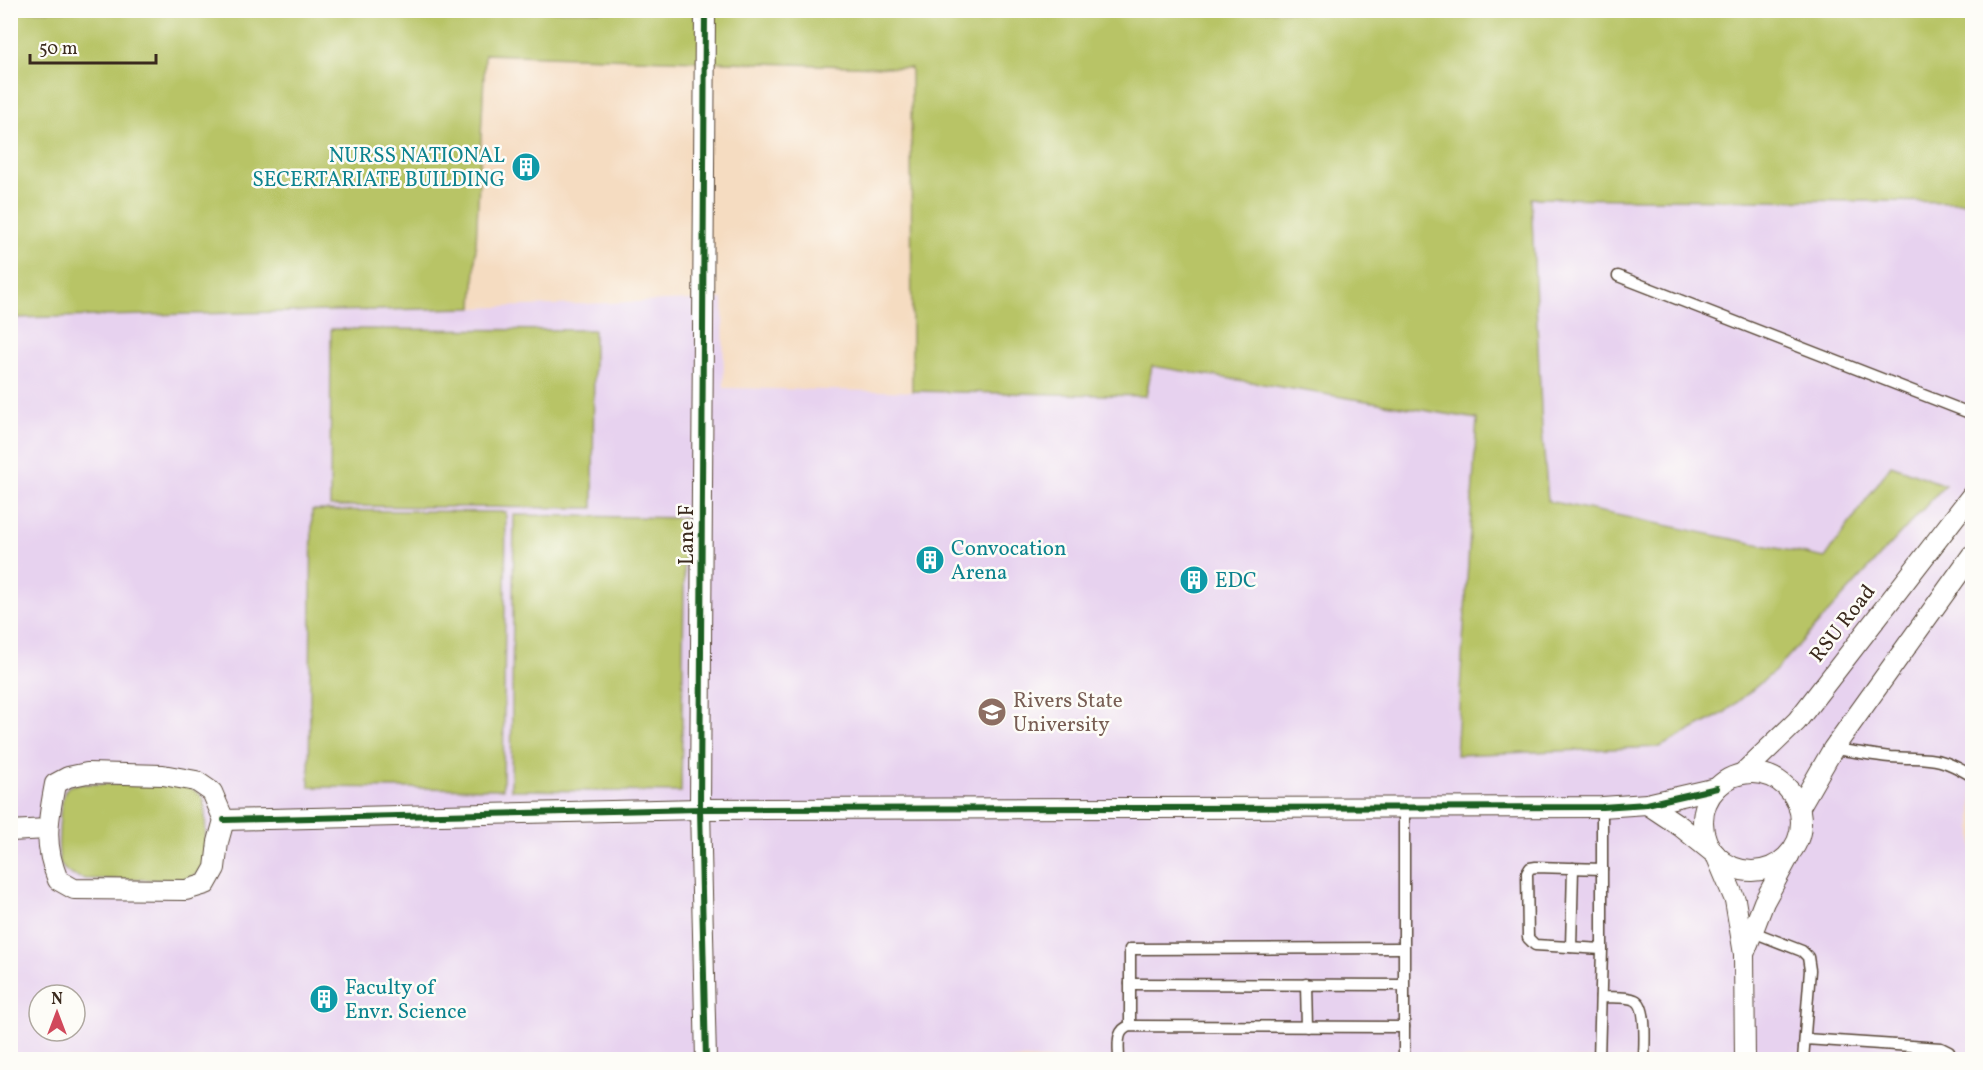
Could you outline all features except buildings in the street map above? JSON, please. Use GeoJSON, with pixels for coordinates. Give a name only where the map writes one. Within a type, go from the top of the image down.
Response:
{"type":"FeatureCollection","features":[{"type":"Feature","properties":{"kind":"street","name":"Lane F"},"geometry":{"type":"LineString","coordinates":[[705,10],[700,809],[706,1059]]}},
{"type":"Feature","properties":{"kind":"street","name":"RSU Road"},"geometry":{"type":"LineString","coordinates":[[1742,774],[1797,721],[1972,495]]}},
{"type":"Feature","properties":{"kind":"street"},"geometry":{"type":"LineString","coordinates":[[1800,808],[1833,748],[1972,555]]}},
{"type":"Feature","properties":{"kind":"street"},"geometry":{"type":"LineString","coordinates":[[87,773],[163,775],[196,781],[212,792],[224,820],[218,842],[215,868],[206,884],[186,891],[74,889],[58,880],[50,862],[47,829],[55,784],[68,777],[87,773]]}},
{"type":"Feature","properties":{"kind":"street"},"geometry":{"type":"LineString","coordinates":[[1744,954],[1764,902],[1793,850],[1801,830],[1800,808],[1793,795],[1784,784],[1771,777],[1757,774],[1742,774],[1728,779],[1717,788],[1708,800],[1703,829],[1735,900],[1744,954],[1745,1059]]}},
{"type":"Feature","properties":{"kind":"street"},"geometry":{"type":"LineString","coordinates":[[224,820],[700,809],[1602,807],[1647,804],[1717,788]]}},
{"type":"Feature","properties":{"kind":"street"},"geometry":{"type":"LineString","coordinates":[[1647,804],[1680,826],[1728,864],[1741,870],[1756,871],[1770,868],[1783,861],[1793,850]]}},
{"type":"Feature","properties":{"kind":"street"},"geometry":{"type":"LineString","coordinates":[[10,831],[47,829]]}},
{"type":"Feature","properties":{"kind":"lane"},"geometry":{"type":"LineString","coordinates":[[1618,276],[1972,414]]}},
{"type":"Feature","properties":{"kind":"lane"},"geometry":{"type":"LineString","coordinates":[[1833,748],[1888,757],[1931,757],[1952,764],[1972,776]]}},
{"type":"Feature","properties":{"kind":"lane"},"geometry":{"type":"LineString","coordinates":[[1404,807],[1404,1059]]}},
{"type":"Feature","properties":{"kind":"lane"},"geometry":{"type":"LineString","coordinates":[[1599,1059],[1602,807]]}},
{"type":"Feature","properties":{"kind":"lane"},"geometry":{"type":"LineString","coordinates":[[1602,869],[1536,867],[1530,868],[1527,873],[1528,938],[1530,942],[1535,945],[1602,949]]}},
{"type":"Feature","properties":{"kind":"lane"},"geometry":{"type":"LineString","coordinates":[[1571,947],[1573,868]]}},
{"type":"Feature","properties":{"kind":"lane"},"geometry":{"type":"LineString","coordinates":[[1753,932],[1802,951],[1808,957],[1810,970],[1803,1059]]}},
{"type":"Feature","properties":{"kind":"lane"},"geometry":{"type":"LineString","coordinates":[[1130,1026],[1130,949],[1403,948]]}},
{"type":"Feature","properties":{"kind":"lane"},"geometry":{"type":"LineString","coordinates":[[1130,984],[1403,985]]}},
{"type":"Feature","properties":{"kind":"lane"},"geometry":{"type":"LineString","coordinates":[[1306,984],[1307,1027]]}},
{"type":"Feature","properties":{"kind":"lane"},"geometry":{"type":"LineString","coordinates":[[1601,998],[1634,999],[1640,1004],[1644,1012],[1644,1059]]}},
{"type":"Feature","properties":{"kind":"lane"},"geometry":{"type":"LineString","coordinates":[[1119,1059],[1119,1032],[1130,1026],[1404,1027]]}},
{"type":"Feature","properties":{"kind":"lane"},"geometry":{"type":"LineString","coordinates":[[1805,1039],[1941,1048],[1949,1053],[1949,1059]]}},
{"type":"Feature","properties":{"kind":"shaded area","name":"Rivers State University"},"geometry":{"type":"Polygon","coordinates":[[[1531,197],[1972,202],[1972,1059],[11,1059],[10,318],[473,308],[723,299],[724,388],[1146,396],[1152,366],[1542,429],[1531,197]]]}},
{"type":"Feature","properties":{"kind":"green space"},"geometry":{"type":"Polygon","coordinates":[[[10,11],[1972,11],[1972,202],[1531,198],[1542,429],[1548,501],[1825,558],[1891,465],[1945,485],[1775,671],[1724,713],[1660,747],[1456,755],[1477,419],[1152,366],[1146,396],[912,391],[911,68],[485,54],[473,308],[11,318],[10,11]]]}},
{"type":"Feature","properties":{"kind":"green space"},"geometry":{"type":"Polygon","coordinates":[[[331,329],[594,330],[593,508],[330,506],[331,329]]]}},
{"type":"Feature","properties":{"kind":"green space"},"geometry":{"type":"Polygon","coordinates":[[[312,510],[506,512],[503,789],[309,787],[312,510]]]}},
{"type":"Feature","properties":{"kind":"green space"},"geometry":{"type":"Polygon","coordinates":[[[514,515],[685,518],[681,792],[511,790],[514,515]]]}},
{"type":"Feature","properties":{"kind":"green space"},"geometry":{"type":"Polygon","coordinates":[[[80,784],[182,785],[198,793],[204,803],[205,822],[204,856],[200,870],[193,876],[180,880],[86,879],[67,872],[59,856],[60,812],[67,788],[80,784]]]}},
{"type":"Feature","properties":{"kind":"cycle path"},"geometry":{"type":"LineString","coordinates":[[705,10],[700,809],[706,1060]]}},
{"type":"Feature","properties":{"kind":"cycle path"},"geometry":{"type":"LineString","coordinates":[[224,820],[700,809],[1602,807],[1647,804],[1717,788]]}},
{"type":"Feature","properties":{"kind":"place","name":"NURSS NATIONAL SECERTARIATE BUILDING"},"geometry":{"type":"Point","coordinates":[526,167]}},
{"type":"Feature","properties":{"kind":"place","name":"Convocation Arena"},"geometry":{"type":"Point","coordinates":[930,560]}},
{"type":"Feature","properties":{"kind":"place","name":"EDC"},"geometry":{"type":"Point","coordinates":[1194,580]}},
{"type":"Feature","properties":{"kind":"place","name":"Rivers State University"},"geometry":{"type":"Point","coordinates":[992,712]}},
{"type":"Feature","properties":{"kind":"place","name":"Faculty of Envr. Science"},"geometry":{"type":"Point","coordinates":[324,999]}}]}
